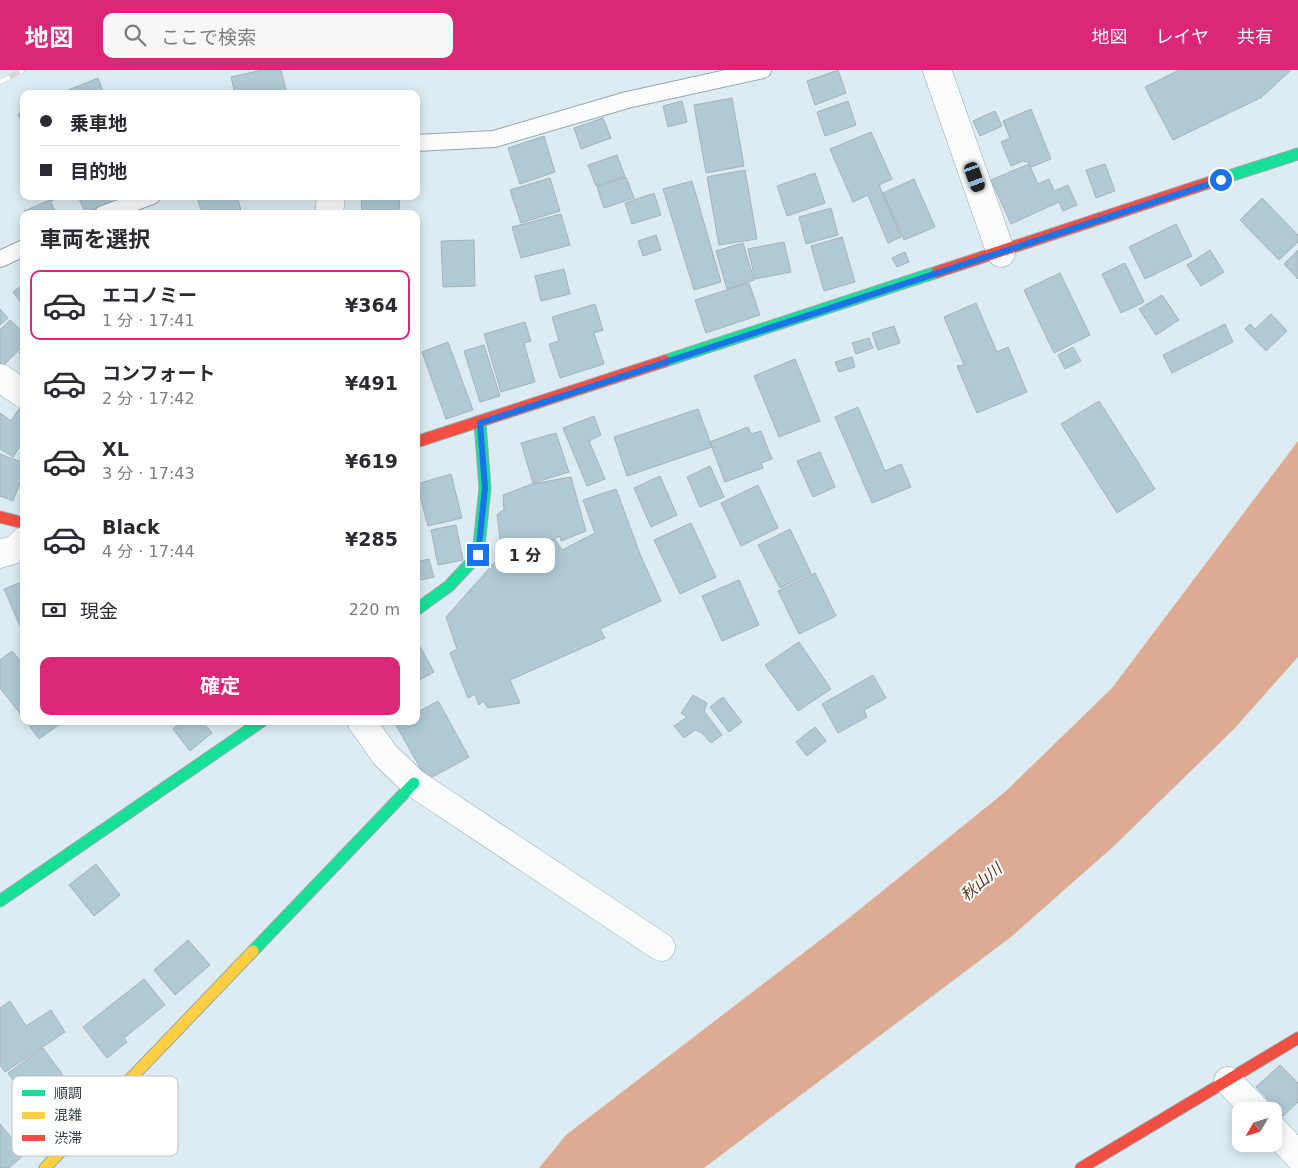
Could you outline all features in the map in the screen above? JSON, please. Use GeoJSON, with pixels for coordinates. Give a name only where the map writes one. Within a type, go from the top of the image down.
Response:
{"type":"FeatureCollection","features":[{"type":"Feature","properties":{"kind":"street"},"geometry":{"type":"LineString","coordinates":[[937,70],[1001,253]]}},
{"type":"Feature","properties":{"kind":"street"},"geometry":{"type":"LineString","coordinates":[[420,441],[480,423],[1001,253],[1297,153]]}},
{"type":"Feature","properties":{"kind":"street"},"geometry":{"type":"LineString","coordinates":[[0,378],[20,391]]}},
{"type":"Feature","properties":{"kind":"street"},"geometry":{"type":"LineString","coordinates":[[420,607],[448,586],[478,555],[485,488],[480,423]]}},
{"type":"Feature","properties":{"kind":"street"},"geometry":{"type":"LineString","coordinates":[[0,517],[20,522]]}},
{"type":"Feature","properties":{"kind":"street"},"geometry":{"type":"LineString","coordinates":[[0,554],[16,549],[20,545]]}},
{"type":"Feature","properties":{"kind":"street"},"geometry":{"type":"LineString","coordinates":[[0,901],[256,725]]}},
{"type":"Feature","properties":{"kind":"street"},"geometry":{"type":"LineString","coordinates":[[364,725],[385,755],[414,783],[661,947]]}},
{"type":"Feature","properties":{"kind":"street"},"geometry":{"type":"LineString","coordinates":[[132,1076],[414,783]]}},
{"type":"Feature","properties":{"kind":"street"},"geometry":{"type":"LineString","coordinates":[[1081,1168],[1298,1038]]}},
{"type":"Feature","properties":{"kind":"street"},"geometry":{"type":"LineString","coordinates":[[1228,1081],[1248,1102]]}},
{"type":"Feature","properties":{"kind":"street"},"geometry":{"type":"LineString","coordinates":[[1282,1139],[1298,1156]]}},
{"type":"Feature","properties":{"kind":"street"},"geometry":{"type":"LineString","coordinates":[[44,1168],[56,1156]]}},
{"type":"Feature","properties":{"kind":"lane"},"geometry":{"type":"LineString","coordinates":[[420,143],[494,139],[626,100],[764,70]]}},
{"type":"Feature","properties":{"kind":"lane"},"geometry":{"type":"LineString","coordinates":[[115,210],[141,200]]}},
{"type":"Feature","properties":{"kind":"lane"},"geometry":{"type":"LineString","coordinates":[[0,259],[20,250]]}},
{"type":"Feature","properties":{"kind":"water","name":"秋山川"},"geometry":{"type":"Polygon","coordinates":[[[1298,441],[1298,657],[1234,729],[1114,846],[1011,937],[704,1168],[539,1168],[566,1135],[849,918],[1005,792],[1112,688],[1298,441]]]}},
{"type":"Feature","properties":{"kind":"building"},"geometry":{"type":"Polygon","coordinates":[[[262,70],[281,70],[286,90],[234,90],[231,77],[262,70]]]}},
{"type":"Feature","properties":{"kind":"building"},"geometry":{"type":"Polygon","coordinates":[[[838,70],[846,93],[815,105],[807,81],[838,70]]]}},
{"type":"Feature","properties":{"kind":"building"},"geometry":{"type":"Polygon","coordinates":[[[1179,70],[1291,70],[1262,97],[1173,140],[1145,87],[1179,70]]]}},
{"type":"Feature","properties":{"kind":"building"},"geometry":{"type":"Polygon","coordinates":[[[98,78],[102,90],[68,90],[98,78]]]}},
{"type":"Feature","properties":{"kind":"building"},"geometry":{"type":"Polygon","coordinates":[[[732,98],[744,166],[706,173],[694,105],[732,98]]]}},
{"type":"Feature","properties":{"kind":"building"},"geometry":{"type":"Polygon","coordinates":[[[682,101],[687,122],[668,127],[663,106],[682,101]]]}},
{"type":"Feature","properties":{"kind":"building"},"geometry":{"type":"Polygon","coordinates":[[[848,101],[856,125],[825,136],[817,112],[848,101]]]}},
{"type":"Feature","properties":{"kind":"building"},"geometry":{"type":"Polygon","coordinates":[[[1031,109],[1051,159],[1031,167],[1028,162],[1023,161],[1011,166],[1001,142],[1010,138],[1003,121],[1031,109]]]}},
{"type":"Feature","properties":{"kind":"building"},"geometry":{"type":"Polygon","coordinates":[[[995,111],[1002,126],[980,136],[973,121],[995,111]]]}},
{"type":"Feature","properties":{"kind":"building"},"geometry":{"type":"Polygon","coordinates":[[[603,118],[611,138],[581,149],[574,128],[603,118]]]}},
{"type":"Feature","properties":{"kind":"building"},"geometry":{"type":"Polygon","coordinates":[[[871,132],[892,179],[879,185],[901,237],[888,243],[868,195],[853,202],[830,149],[871,132]]]}},
{"type":"Feature","properties":{"kind":"building"},"geometry":{"type":"Polygon","coordinates":[[[544,136],[555,172],[520,184],[508,148],[544,136]]]}},
{"type":"Feature","properties":{"kind":"building"},"geometry":{"type":"Polygon","coordinates":[[[617,155],[625,176],[596,186],[588,165],[617,155]]]}},
{"type":"Feature","properties":{"kind":"building"},"geometry":{"type":"Polygon","coordinates":[[[1029,164],[1038,184],[1049,179],[1054,191],[1068,185],[1077,205],[1063,211],[1059,202],[1011,224],[991,180],[1029,164]]]}},
{"type":"Feature","properties":{"kind":"building"},"geometry":{"type":"Polygon","coordinates":[[[1105,164],[1115,191],[1096,198],[1086,170],[1105,164]]]}},
{"type":"Feature","properties":{"kind":"building"},"geometry":{"type":"Polygon","coordinates":[[[745,170],[757,239],[719,245],[707,177],[745,170]]]}},
{"type":"Feature","properties":{"kind":"building"},"geometry":{"type":"Polygon","coordinates":[[[815,173],[825,203],[787,216],[777,186],[815,173]]]}},
{"type":"Feature","properties":{"kind":"building"},"geometry":{"type":"Polygon","coordinates":[[[626,177],[634,198],[604,208],[597,187],[626,177]]]}},
{"type":"Feature","properties":{"kind":"building"},"geometry":{"type":"Polygon","coordinates":[[[550,178],[560,211],[521,223],[510,190],[550,178]]]}},
{"type":"Feature","properties":{"kind":"building"},"geometry":{"type":"Polygon","coordinates":[[[914,179],[935,227],[904,240],[883,193],[914,179]]]}},
{"type":"Feature","properties":{"kind":"building"},"geometry":{"type":"Polygon","coordinates":[[[692,181],[721,282],[694,290],[663,189],[692,181]]]}},
{"type":"Feature","properties":{"kind":"building"},"geometry":{"type":"Polygon","coordinates":[[[654,193],[661,215],[632,224],[625,203],[654,193]]]}},
{"type":"Feature","properties":{"kind":"building"},"geometry":{"type":"Polygon","coordinates":[[[1262,198],[1298,235],[1298,242],[1279,260],[1240,220],[1262,198]]]}},
{"type":"Feature","properties":{"kind":"building"},"geometry":{"type":"Polygon","coordinates":[[[50,200],[54,210],[26,210],[50,200]]]}},
{"type":"Feature","properties":{"kind":"building"},"geometry":{"type":"Polygon","coordinates":[[[80,200],[110,200],[111,202],[92,210],[84,210],[80,200]]]}},
{"type":"Feature","properties":{"kind":"building"},"geometry":{"type":"Polygon","coordinates":[[[198,200],[238,200],[241,210],[201,210],[198,200]]]}},
{"type":"Feature","properties":{"kind":"building"},"geometry":{"type":"Polygon","coordinates":[[[361,200],[399,200],[400,210],[362,210],[361,200]]]}},
{"type":"Feature","properties":{"kind":"building"},"geometry":{"type":"Polygon","coordinates":[[[831,208],[838,235],[806,244],[799,217],[831,208]]]}},
{"type":"Feature","properties":{"kind":"building"},"geometry":{"type":"Polygon","coordinates":[[[561,214],[570,245],[521,258],[512,227],[561,214]]]}},
{"type":"Feature","properties":{"kind":"building"},"geometry":{"type":"Polygon","coordinates":[[[1176,224],[1192,256],[1145,279],[1129,247],[1176,224]]]}},
{"type":"Feature","properties":{"kind":"building"},"geometry":{"type":"Polygon","coordinates":[[[656,235],[661,250],[643,256],[638,241],[656,235]]]}},
{"type":"Feature","properties":{"kind":"building"},"geometry":{"type":"Polygon","coordinates":[[[842,237],[855,282],[824,291],[811,246],[842,237]]]}},
{"type":"Feature","properties":{"kind":"building"},"geometry":{"type":"Polygon","coordinates":[[[474,240],[475,286],[443,287],[441,241],[474,240]]]}},
{"type":"Feature","properties":{"kind":"building"},"geometry":{"type":"Polygon","coordinates":[[[784,242],[791,272],[755,279],[748,249],[784,242]]]}},
{"type":"Feature","properties":{"kind":"building"},"geometry":{"type":"Polygon","coordinates":[[[743,243],[754,280],[727,289],[716,251],[743,243]]]}},
{"type":"Feature","properties":{"kind":"building"},"geometry":{"type":"Polygon","coordinates":[[[1210,250],[1224,272],[1201,286],[1187,265],[1210,250]]]}},
{"type":"Feature","properties":{"kind":"building"},"geometry":{"type":"Polygon","coordinates":[[[1298,250],[1298,279],[1284,264],[1298,250]]]}},
{"type":"Feature","properties":{"kind":"building"},"geometry":{"type":"Polygon","coordinates":[[[905,252],[909,262],[897,267],[892,258],[905,252]]]}},
{"type":"Feature","properties":{"kind":"building"},"geometry":{"type":"Polygon","coordinates":[[[1125,263],[1144,302],[1121,313],[1102,274],[1125,263]]]}},
{"type":"Feature","properties":{"kind":"building"},"geometry":{"type":"Polygon","coordinates":[[[564,269],[570,294],[541,301],[535,276],[564,269]]]}},
{"type":"Feature","properties":{"kind":"building"},"geometry":{"type":"Polygon","coordinates":[[[1060,273],[1090,335],[1054,353],[1024,290],[1060,273]]]}},
{"type":"Feature","properties":{"kind":"building"},"geometry":{"type":"Polygon","coordinates":[[[749,283],[760,315],[706,333],[695,300],[749,283]]]}},
{"type":"Feature","properties":{"kind":"building"},"geometry":{"type":"Polygon","coordinates":[[[20,287],[20,302],[13,292],[20,287]]]}},
{"type":"Feature","properties":{"kind":"building"},"geometry":{"type":"Polygon","coordinates":[[[1162,295],[1179,320],[1156,335],[1139,309],[1162,295]]]}},
{"type":"Feature","properties":{"kind":"building"},"geometry":{"type":"Polygon","coordinates":[[[976,303],[997,352],[1008,347],[1027,392],[977,413],[957,366],[964,365],[944,317],[976,303]]]}},
{"type":"Feature","properties":{"kind":"building"},"geometry":{"type":"Polygon","coordinates":[[[595,304],[603,330],[594,333],[604,364],[560,378],[549,344],[559,341],[552,317],[595,304]]]}},
{"type":"Feature","properties":{"kind":"building"},"geometry":{"type":"Polygon","coordinates":[[[0,309],[8,318],[0,325],[0,309]]]}},
{"type":"Feature","properties":{"kind":"building"},"geometry":{"type":"Polygon","coordinates":[[[1271,314],[1287,331],[1266,351],[1245,329],[1250,324],[1255,329],[1271,314]]]}},
{"type":"Feature","properties":{"kind":"building"},"geometry":{"type":"Polygon","coordinates":[[[10,320],[20,329],[20,349],[3,366],[0,363],[0,330],[10,320]]]}},
{"type":"Feature","properties":{"kind":"building"},"geometry":{"type":"Polygon","coordinates":[[[525,322],[531,341],[524,343],[535,382],[501,392],[484,334],[525,322]]]}},
{"type":"Feature","properties":{"kind":"building"},"geometry":{"type":"Polygon","coordinates":[[[1225,324],[1233,342],[1172,373],[1163,355],[1225,324]]]}},
{"type":"Feature","properties":{"kind":"building"},"geometry":{"type":"Polygon","coordinates":[[[894,326],[900,343],[878,350],[872,333],[894,326]]]}},
{"type":"Feature","properties":{"kind":"building"},"geometry":{"type":"Polygon","coordinates":[[[869,338],[873,348],[856,354],[852,343],[869,338]]]}},
{"type":"Feature","properties":{"kind":"building"},"geometry":{"type":"Polygon","coordinates":[[[448,342],[473,410],[446,419],[422,352],[448,342]]]}},
{"type":"Feature","properties":{"kind":"building"},"geometry":{"type":"Polygon","coordinates":[[[484,345],[500,396],[480,402],[464,351],[484,345]]]}},
{"type":"Feature","properties":{"kind":"building"},"geometry":{"type":"Polygon","coordinates":[[[1073,347],[1081,361],[1065,369],[1058,355],[1073,347]]]}},
{"type":"Feature","properties":{"kind":"building"},"geometry":{"type":"Polygon","coordinates":[[[852,357],[855,367],[839,372],[835,362],[852,357]]]}},
{"type":"Feature","properties":{"kind":"building"},"geometry":{"type":"Polygon","coordinates":[[[795,359],[820,421],[779,437],[754,376],[795,359]]]}},
{"type":"Feature","properties":{"kind":"building"},"geometry":{"type":"Polygon","coordinates":[[[1099,401],[1155,489],[1117,513],[1061,424],[1099,401]]]}},
{"type":"Feature","properties":{"kind":"building"},"geometry":{"type":"Polygon","coordinates":[[[858,407],[885,471],[901,464],[911,487],[872,503],[835,417],[858,407]]]}},
{"type":"Feature","properties":{"kind":"building"},"geometry":{"type":"Polygon","coordinates":[[[698,409],[712,447],[627,476],[614,437],[698,409]]]}},
{"type":"Feature","properties":{"kind":"building"},"geometry":{"type":"Polygon","coordinates":[[[20,410],[20,446],[13,457],[0,449],[0,413],[11,421],[20,410]]]}},
{"type":"Feature","properties":{"kind":"building"},"geometry":{"type":"Polygon","coordinates":[[[594,416],[601,435],[589,441],[605,479],[587,486],[563,428],[594,416]]]}},
{"type":"Feature","properties":{"kind":"building"},"geometry":{"type":"Polygon","coordinates":[[[748,427],[751,434],[761,431],[772,459],[761,463],[763,468],[725,482],[710,442],[748,427]]]}},
{"type":"Feature","properties":{"kind":"building"},"geometry":{"type":"Polygon","coordinates":[[[556,433],[569,472],[533,483],[521,443],[556,433]]]}},
{"type":"Feature","properties":{"kind":"building"},"geometry":{"type":"Polygon","coordinates":[[[820,452],[835,487],[813,497],[797,461],[820,452]]]}},
{"type":"Feature","properties":{"kind":"building"},"geometry":{"type":"Polygon","coordinates":[[[0,454],[20,462],[20,483],[13,501],[0,496],[0,454]]]}},
{"type":"Feature","properties":{"kind":"building"},"geometry":{"type":"Polygon","coordinates":[[[710,466],[724,497],[700,507],[687,477],[710,466]]]}},
{"type":"Feature","properties":{"kind":"building"},"geometry":{"type":"Polygon","coordinates":[[[451,474],[462,518],[428,526],[420,495],[420,483],[451,474]]]}},
{"type":"Feature","properties":{"kind":"building"},"geometry":{"type":"Polygon","coordinates":[[[660,476],[677,515],[651,527],[634,488],[660,476]]]}},
{"type":"Feature","properties":{"kind":"building"},"geometry":{"type":"Polygon","coordinates":[[[571,477],[586,531],[561,541],[560,536],[509,559],[501,547],[497,515],[504,509],[503,495],[532,484],[571,477]]]}},
{"type":"Feature","properties":{"kind":"building"},"geometry":{"type":"Polygon","coordinates":[[[758,485],[778,528],[741,546],[721,503],[758,485]]]}},
{"type":"Feature","properties":{"kind":"building"},"geometry":{"type":"Polygon","coordinates":[[[616,489],[640,554],[661,601],[600,629],[605,638],[510,680],[520,703],[488,708],[483,701],[479,705],[475,694],[468,698],[450,653],[457,649],[446,617],[502,554],[510,564],[555,539],[562,550],[595,533],[583,500],[616,489]]]}},
{"type":"Feature","properties":{"kind":"building"},"geometry":{"type":"Polygon","coordinates":[[[691,523],[716,577],[680,594],[654,540],[691,523]]]}},
{"type":"Feature","properties":{"kind":"building"},"geometry":{"type":"Polygon","coordinates":[[[456,525],[463,560],[438,565],[431,530],[456,525]]]}},
{"type":"Feature","properties":{"kind":"building"},"geometry":{"type":"Polygon","coordinates":[[[790,529],[811,573],[780,588],[758,545],[790,529]]]}},
{"type":"Feature","properties":{"kind":"building"},"geometry":{"type":"Polygon","coordinates":[[[429,559],[434,577],[420,580],[420,561],[429,559]]]}},
{"type":"Feature","properties":{"kind":"building"},"geometry":{"type":"Polygon","coordinates":[[[815,573],[836,616],[799,634],[778,591],[815,573]]]}},
{"type":"Feature","properties":{"kind":"building"},"geometry":{"type":"Polygon","coordinates":[[[739,580],[759,625],[722,641],[702,596],[739,580]]]}},
{"type":"Feature","properties":{"kind":"building"},"geometry":{"type":"Polygon","coordinates":[[[20,583],[20,626],[4,589],[20,583]]]}},
{"type":"Feature","properties":{"kind":"building"},"geometry":{"type":"Polygon","coordinates":[[[799,642],[831,689],[798,711],[765,665],[799,642]]]}},
{"type":"Feature","properties":{"kind":"building"},"geometry":{"type":"Polygon","coordinates":[[[420,646],[434,672],[420,680],[420,646]]]}},
{"type":"Feature","properties":{"kind":"building"},"geometry":{"type":"Polygon","coordinates":[[[12,651],[20,660],[20,668],[18,670],[20,673],[20,714],[0,688],[0,660],[12,651]]]}},
{"type":"Feature","properties":{"kind":"building"},"geometry":{"type":"Polygon","coordinates":[[[873,675],[886,698],[864,710],[867,717],[838,733],[822,704],[873,675]]]}},
{"type":"Feature","properties":{"kind":"building"},"geometry":{"type":"Polygon","coordinates":[[[693,695],[707,703],[704,711],[722,735],[711,743],[702,733],[695,730],[684,738],[674,726],[687,717],[681,713],[693,695]]]}},
{"type":"Feature","properties":{"kind":"building"},"geometry":{"type":"Polygon","coordinates":[[[723,697],[742,722],[729,732],[710,707],[723,697]]]}},
{"type":"Feature","properties":{"kind":"building"},"geometry":{"type":"Polygon","coordinates":[[[438,701],[469,757],[427,780],[396,725],[420,725],[420,711],[438,701]]]}},
{"type":"Feature","properties":{"kind":"building"},"geometry":{"type":"Polygon","coordinates":[[[29,725],[58,725],[39,739],[29,725]]]}},
{"type":"Feature","properties":{"kind":"building"},"geometry":{"type":"Polygon","coordinates":[[[178,725],[205,725],[212,733],[190,751],[173,729],[178,725]]]}},
{"type":"Feature","properties":{"kind":"building"},"geometry":{"type":"Polygon","coordinates":[[[815,727],[826,741],[807,756],[796,742],[815,727]]]}},
{"type":"Feature","properties":{"kind":"building"},"geometry":{"type":"Polygon","coordinates":[[[96,864],[120,895],[94,916],[69,885],[96,864]]]}},
{"type":"Feature","properties":{"kind":"building"},"geometry":{"type":"Polygon","coordinates":[[[188,940],[210,965],[175,995],[154,970],[188,940]]]}},
{"type":"Feature","properties":{"kind":"building"},"geometry":{"type":"Polygon","coordinates":[[[144,979],[165,1005],[124,1038],[127,1042],[107,1058],[83,1027],[144,979]]]}},
{"type":"Feature","properties":{"kind":"building"},"geometry":{"type":"Polygon","coordinates":[[[10,1001],[26,1026],[51,1010],[65,1032],[5,1072],[0,1065],[0,1008],[10,1001]]]}},
{"type":"Feature","properties":{"kind":"building"},"geometry":{"type":"Polygon","coordinates":[[[43,1048],[63,1076],[12,1076],[12,1078],[8,1073],[43,1048]]]}},
{"type":"Feature","properties":{"kind":"building"},"geometry":{"type":"Polygon","coordinates":[[[1280,1065],[1298,1083],[1298,1102],[1283,1116],[1282,1102],[1270,1102],[1256,1087],[1280,1065]]]}},
{"type":"Feature","properties":{"kind":"building"},"geometry":{"type":"Polygon","coordinates":[[[0,1124],[12,1138],[12,1156],[23,1156],[9,1168],[0,1168],[0,1124]]]}},
{"type":"Feature","properties":{"kind":"railway"},"geometry":{"type":"LineString","coordinates":[[0,82],[23,70]]}},
{"type":"Feature","properties":{"kind":"traffic: fast"},"geometry":{"type":"LineString","coordinates":[[1223,178],[1298,154]]}},
{"type":"Feature","properties":{"kind":"traffic: fast"},"geometry":{"type":"LineString","coordinates":[[665,361],[937,272]]}},
{"type":"Feature","properties":{"kind":"traffic: fast"},"geometry":{"type":"LineString","coordinates":[[420,607],[449,586],[478,555],[485,488],[480,423]]}},
{"type":"Feature","properties":{"kind":"traffic: fast"},"geometry":{"type":"LineString","coordinates":[[0,901],[256,725]]}},
{"type":"Feature","properties":{"kind":"traffic: fast"},"geometry":{"type":"LineString","coordinates":[[253,951],[414,783]]}},
{"type":"Feature","properties":{"kind":"traffic: slow"},"geometry":{"type":"LineString","coordinates":[[133,1076],[253,951]]}},
{"type":"Feature","properties":{"kind":"traffic: slow"},"geometry":{"type":"LineString","coordinates":[[45,1168],[57,1156]]}},
{"type":"Feature","properties":{"kind":"traffic: jam"},"geometry":{"type":"LineString","coordinates":[[937,272],[1223,178]]}},
{"type":"Feature","properties":{"kind":"traffic: jam"},"geometry":{"type":"LineString","coordinates":[[420,441],[665,361]]}},
{"type":"Feature","properties":{"kind":"traffic: jam"},"geometry":{"type":"LineString","coordinates":[[0,517],[20,522]]}},
{"type":"Feature","properties":{"kind":"traffic: jam"},"geometry":{"type":"LineString","coordinates":[[1081,1168],[1298,1038]]}},
{"type":"Feature","properties":{"kind":"route"},"geometry":{"type":"LineString","coordinates":[[478,555],[485,488],[480,423],[1221,180]]}}]}
